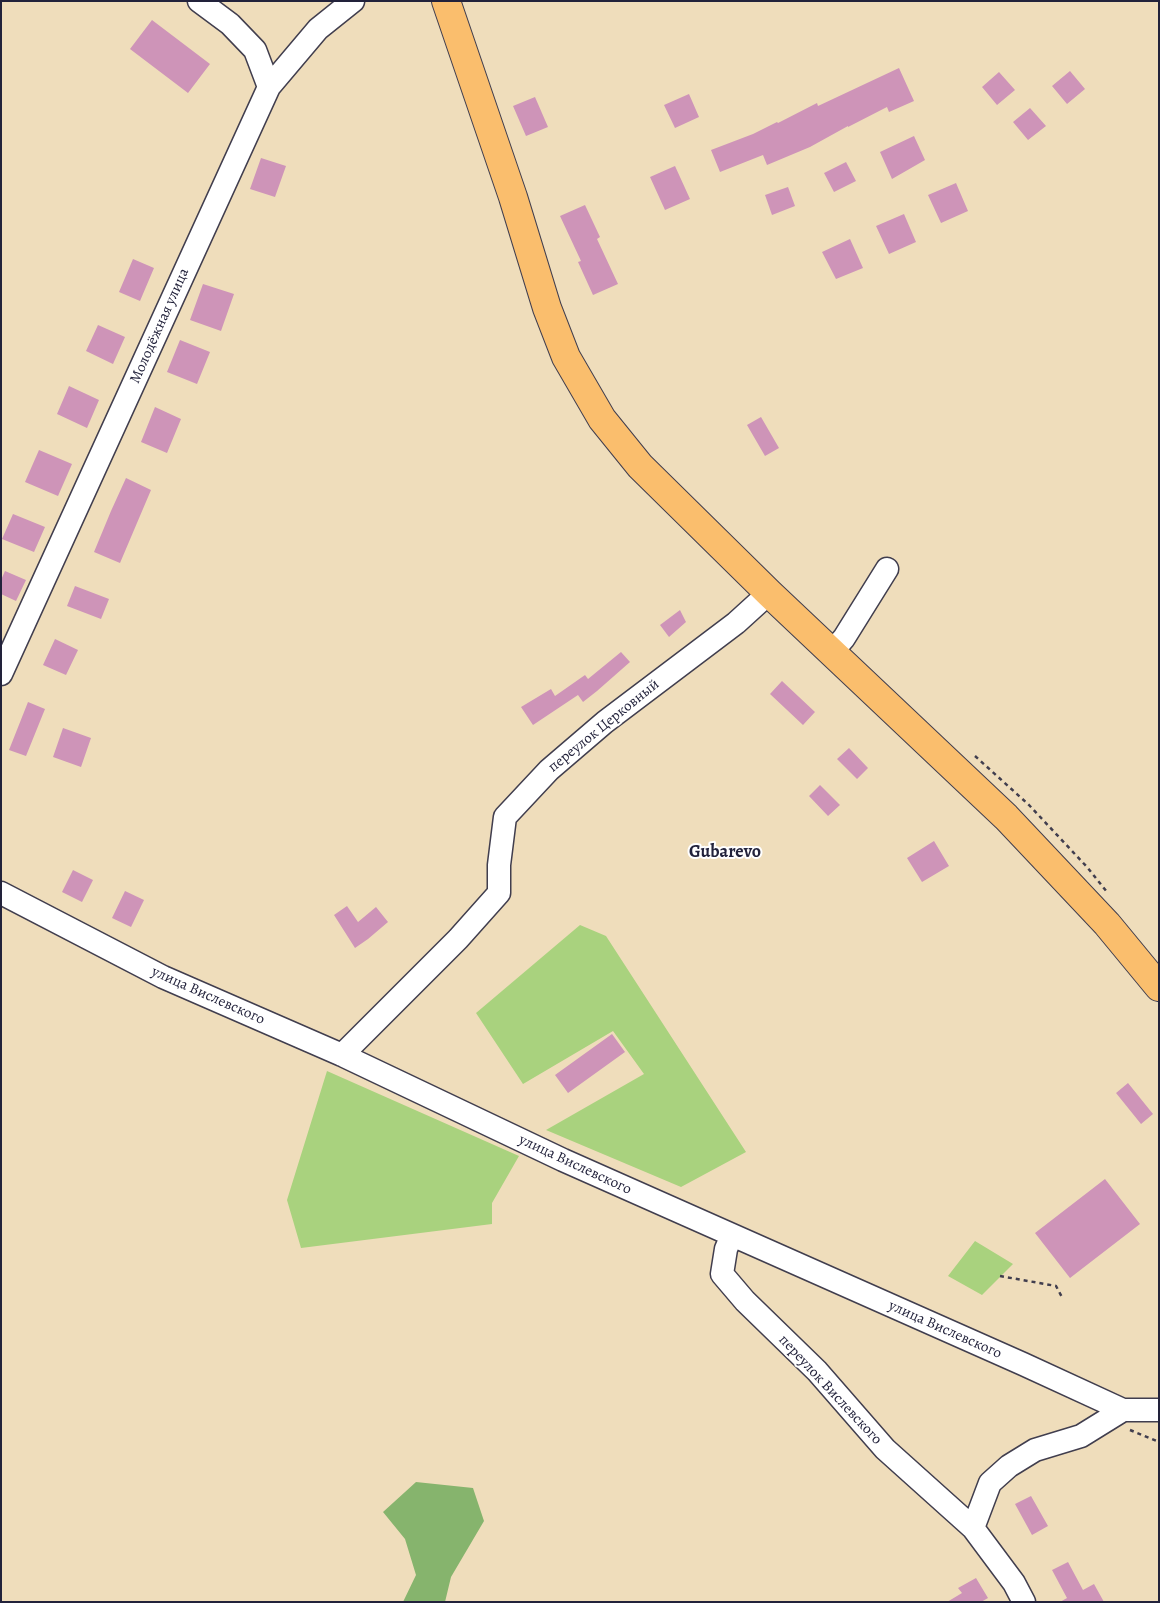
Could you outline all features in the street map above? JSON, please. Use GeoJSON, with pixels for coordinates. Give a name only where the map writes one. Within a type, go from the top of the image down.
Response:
{"type":"FeatureCollection","features":[{"type":"Feature","properties":{"kind":"main road"},"geometry":{"type":"LineString","coordinates":[[446,1],[513,197],[547,308],[566,356],[602,419],[640,466],[831,653],[1012,824],[1108,924],[1159,987]]}},
{"type":"Feature","properties":{"kind":"street"},"geometry":{"type":"LineString","coordinates":[[199,1],[230,24],[255,50],[269,87]]}},
{"type":"Feature","properties":{"kind":"street","name":"Молодёжная улица"},"geometry":{"type":"LineString","coordinates":[[1,674],[269,87],[318,29],[353,1]]}},
{"type":"Feature","properties":{"kind":"street"},"geometry":{"type":"LineString","coordinates":[[831,653],[844,638],[887,569]]}},
{"type":"Feature","properties":{"kind":"street","name":"переулок Церковный"},"geometry":{"type":"LineString","coordinates":[[342,1055],[458,939],[499,894],[499,865],[505,817],[549,770],[605,722],[736,623],[769,593]]}},
{"type":"Feature","properties":{"kind":"street","name":"улица Вислевского"},"geometry":{"type":"LineString","coordinates":[[1,893],[162,977],[342,1055],[563,1160],[1123,1410],[1159,1410]]}},
{"type":"Feature","properties":{"kind":"street","name":"переулок Вислевского"},"geometry":{"type":"LineString","coordinates":[[732,1235],[726,1249],[722,1274],[746,1301],[817,1371],[885,1449],[973,1528],[1014,1583],[1024,1602]]}},
{"type":"Feature","properties":{"kind":"street"},"geometry":{"type":"LineString","coordinates":[[973,1528],[990,1484],[1009,1466],[1035,1450],[1081,1436],[1123,1410]]}},
{"type":"Feature","properties":{"kind":"path"},"geometry":{"type":"LineString","coordinates":[[970,752],[1028,805],[1087,867],[1111,896]]}},
{"type":"Feature","properties":{"kind":"path"},"geometry":{"type":"LineString","coordinates":[[1000,1276],[1056,1286],[1063,1299]]}},
{"type":"Feature","properties":{"kind":"green space"},"geometry":{"type":"Polygon","coordinates":[[[580,925],[606,936],[746,1152],[681,1187],[546,1130],[644,1074],[613,1031],[523,1084],[476,1013],[580,925]]]}},
{"type":"Feature","properties":{"kind":"green space"},"geometry":{"type":"Polygon","coordinates":[[[327,1071],[519,1156],[492,1203],[492,1224],[301,1248],[287,1200],[327,1071]]]}},
{"type":"Feature","properties":{"kind":"green space"},"geometry":{"type":"Polygon","coordinates":[[[975,1241],[1013,1264],[982,1295],[948,1276],[975,1241]]]}},
{"type":"Feature","properties":{"kind":"green space"},"geometry":{"type":"Polygon","coordinates":[[[416,1482],[473,1488],[484,1521],[451,1577],[445,1602],[403,1602],[416,1575],[405,1539],[383,1512],[416,1482]]]}},
{"type":"Feature","properties":{"kind":"building"},"geometry":{"type":"Polygon","coordinates":[[[152,20],[210,64],[188,93],[130,49],[152,20]]]}},
{"type":"Feature","properties":{"kind":"building"},"geometry":{"type":"Polygon","coordinates":[[[899,68],[914,101],[889,112],[887,107],[810,147],[767,165],[763,155],[720,172],[711,150],[778,123],[817,103],[818,106],[899,68]]]}},
{"type":"Feature","properties":{"kind":"building"},"geometry":{"type":"Polygon","coordinates":[[[1070,71],[1085,89],[1067,104],[1052,86],[1070,71]]]}},
{"type":"Feature","properties":{"kind":"building"},"geometry":{"type":"Polygon","coordinates":[[[999,72],[1015,90],[997,105],[982,87],[999,72]]]}},
{"type":"Feature","properties":{"kind":"building"},"geometry":{"type":"Polygon","coordinates":[[[689,94],[699,117],[675,128],[664,105],[689,94]]]}},
{"type":"Feature","properties":{"kind":"building"},"geometry":{"type":"Polygon","coordinates":[[[535,97],[548,127],[526,136],[513,106],[535,97]]]}},
{"type":"Feature","properties":{"kind":"building"},"geometry":{"type":"Polygon","coordinates":[[[1030,108],[1046,126],[1028,140],[1013,122],[1030,108]]]}},
{"type":"Feature","properties":{"kind":"building"},"geometry":{"type":"Polygon","coordinates":[[[914,136],[925,160],[892,179],[880,152],[914,136]]]}},
{"type":"Feature","properties":{"kind":"building"},"geometry":{"type":"Polygon","coordinates":[[[261,158],[286,166],[275,197],[250,189],[261,158]]]}},
{"type":"Feature","properties":{"kind":"building"},"geometry":{"type":"Polygon","coordinates":[[[846,162],[856,181],[834,192],[824,173],[846,162]]]}},
{"type":"Feature","properties":{"kind":"building"},"geometry":{"type":"Polygon","coordinates":[[[675,166],[690,199],[665,210],[650,177],[675,166]]]}},
{"type":"Feature","properties":{"kind":"building"},"geometry":{"type":"Polygon","coordinates":[[[956,183],[968,211],[941,223],[928,195],[956,183]]]}},
{"type":"Feature","properties":{"kind":"building"},"geometry":{"type":"Polygon","coordinates":[[[788,187],[795,206],[772,215],[765,195],[788,187]]]}},
{"type":"Feature","properties":{"kind":"building"},"geometry":{"type":"Polygon","coordinates":[[[585,205],[600,237],[597,239],[618,284],[593,295],[578,262],[581,261],[560,216],[585,205]]]}},
{"type":"Feature","properties":{"kind":"building"},"geometry":{"type":"Polygon","coordinates":[[[904,214],[916,242],[889,254],[876,226],[904,214]]]}},
{"type":"Feature","properties":{"kind":"building"},"geometry":{"type":"Polygon","coordinates":[[[850,239],[863,268],[836,279],[822,252],[850,239]]]}},
{"type":"Feature","properties":{"kind":"building"},"geometry":{"type":"Polygon","coordinates":[[[133,259],[154,268],[140,301],[119,292],[133,259]]]}},
{"type":"Feature","properties":{"kind":"building"},"geometry":{"type":"Polygon","coordinates":[[[203,284],[234,294],[221,331],[190,320],[203,284]]]}},
{"type":"Feature","properties":{"kind":"building"},"geometry":{"type":"Polygon","coordinates":[[[98,325],[125,337],[113,364],[86,351],[98,325]]]}},
{"type":"Feature","properties":{"kind":"building"},"geometry":{"type":"Polygon","coordinates":[[[180,340],[210,352],[197,384],[167,372],[180,340]]]}},
{"type":"Feature","properties":{"kind":"building"},"geometry":{"type":"Polygon","coordinates":[[[69,386],[99,400],[87,428],[57,414],[69,386]]]}},
{"type":"Feature","properties":{"kind":"building"},"geometry":{"type":"Polygon","coordinates":[[[155,407],[181,419],[167,453],[141,442],[155,407]]]}},
{"type":"Feature","properties":{"kind":"building"},"geometry":{"type":"Polygon","coordinates":[[[761,417],[779,448],[765,456],[747,425],[761,417]]]}},
{"type":"Feature","properties":{"kind":"building"},"geometry":{"type":"Polygon","coordinates":[[[39,450],[72,464],[58,496],[25,482],[39,450]]]}},
{"type":"Feature","properties":{"kind":"building"},"geometry":{"type":"Polygon","coordinates":[[[126,478],[151,490],[120,563],[94,552],[126,478]]]}},
{"type":"Feature","properties":{"kind":"building"},"geometry":{"type":"Polygon","coordinates":[[[13,514],[45,527],[34,552],[2,539],[13,514]]]}},
{"type":"Feature","properties":{"kind":"building"},"geometry":{"type":"Polygon","coordinates":[[[5,571],[26,580],[16,601],[1,594],[1,580],[5,571]]]}},
{"type":"Feature","properties":{"kind":"building"},"geometry":{"type":"Polygon","coordinates":[[[75,586],[109,599],[101,619],[67,606],[75,586]]]}},
{"type":"Feature","properties":{"kind":"building"},"geometry":{"type":"Polygon","coordinates":[[[680,610],[686,622],[669,637],[660,625],[680,610]]]}},
{"type":"Feature","properties":{"kind":"building"},"geometry":{"type":"Polygon","coordinates":[[[55,639],[78,650],[66,675],[43,665],[55,639]]]}},
{"type":"Feature","properties":{"kind":"building"},"geometry":{"type":"Polygon","coordinates":[[[621,652],[630,662],[597,691],[583,702],[578,695],[533,725],[521,707],[551,689],[555,696],[585,675],[588,679],[621,652]]]}},
{"type":"Feature","properties":{"kind":"building"},"geometry":{"type":"Polygon","coordinates":[[[782,681],[815,712],[803,725],[770,694],[782,681]]]}},
{"type":"Feature","properties":{"kind":"building"},"geometry":{"type":"Polygon","coordinates":[[[28,702],[45,709],[26,756],[9,750],[28,702]]]}},
{"type":"Feature","properties":{"kind":"building"},"geometry":{"type":"Polygon","coordinates":[[[63,728],[91,738],[81,767],[53,757],[63,728]]]}},
{"type":"Feature","properties":{"kind":"building"},"geometry":{"type":"Polygon","coordinates":[[[849,748],[868,768],[857,779],[837,759],[849,748]]]}},
{"type":"Feature","properties":{"kind":"building"},"geometry":{"type":"Polygon","coordinates":[[[820,785],[840,805],[828,816],[809,796],[820,785]]]}},
{"type":"Feature","properties":{"kind":"building"},"geometry":{"type":"Polygon","coordinates":[[[934,841],[949,866],[922,882],[907,858],[934,841]]]}},
{"type":"Feature","properties":{"kind":"building"},"geometry":{"type":"Polygon","coordinates":[[[73,870],[93,880],[82,902],[62,892],[73,870]]]}},
{"type":"Feature","properties":{"kind":"building"},"geometry":{"type":"Polygon","coordinates":[[[125,891],[144,900],[131,927],[112,918],[125,891]]]}},
{"type":"Feature","properties":{"kind":"building"},"geometry":{"type":"Polygon","coordinates":[[[347,906],[358,922],[376,907],[388,922],[355,948],[334,915],[347,906]]]}},
{"type":"Feature","properties":{"kind":"building"},"geometry":{"type":"Polygon","coordinates":[[[612,1034],[625,1052],[568,1093],[555,1075],[612,1034]]]}},
{"type":"Feature","properties":{"kind":"building"},"geometry":{"type":"Polygon","coordinates":[[[1128,1083],[1153,1114],[1141,1124],[1116,1093],[1128,1083]]]}},
{"type":"Feature","properties":{"kind":"building"},"geometry":{"type":"Polygon","coordinates":[[[1105,1179],[1140,1224],[1070,1278],[1035,1233],[1105,1179]]]}},
{"type":"Feature","properties":{"kind":"building"},"geometry":{"type":"Polygon","coordinates":[[[1031,1496],[1048,1526],[1032,1535],[1015,1504],[1031,1496]]]}},
{"type":"Feature","properties":{"kind":"building"},"geometry":{"type":"Polygon","coordinates":[[[1068,1562],[1083,1590],[1094,1584],[1104,1602],[1060,1602],[1067,1598],[1052,1570],[1068,1562]]]}},
{"type":"Feature","properties":{"kind":"building"},"geometry":{"type":"Polygon","coordinates":[[[976,1578],[988,1598],[981,1602],[947,1602],[962,1593],[958,1588],[976,1578]]]}},
{"type":"Feature","properties":{"kind":"district","name":"Gubarevo"},"geometry":{"type":"Point","coordinates":[725,853]}}]}
